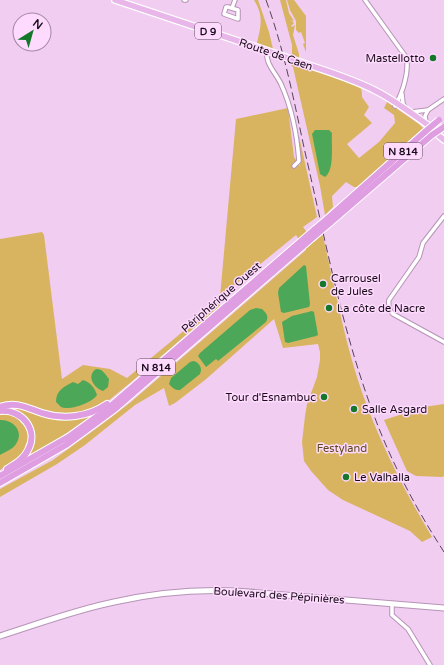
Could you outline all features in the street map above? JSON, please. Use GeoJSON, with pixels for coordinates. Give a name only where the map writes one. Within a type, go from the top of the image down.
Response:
{"type":"FeatureCollection","features":[{"type":"Feature","properties":{"kind":"highway","name":"Périphérique Ouest"},"geometry":{"type":"LineString","coordinates":[[0,476],[24,464],[70,436],[106,410],[329,221],[444,116]]}},
{"type":"Feature","properties":{"kind":"highway","name":"Périphérique Ouest"},"geometry":{"type":"LineString","coordinates":[[430,129],[444,127]]}},
{"type":"Feature","properties":{"kind":"highway","name":"Périphérique Ouest"},"geometry":{"type":"LineString","coordinates":[[0,483],[66,445],[110,414],[302,244]]}},
{"type":"Feature","properties":{"kind":"highway"},"geometry":{"type":"LineString","coordinates":[[0,406],[17,404],[62,417],[81,415],[105,406],[142,378]]}},
{"type":"Feature","properties":{"kind":"highway"},"geometry":{"type":"LineString","coordinates":[[0,411],[10,411],[22,417],[29,427],[31,438],[29,448],[24,456],[0,473]]}},
{"type":"Feature","properties":{"kind":"main road","name":"D 9"},"geometry":{"type":"LineString","coordinates":[[115,0],[122,1]]}},
{"type":"Feature","properties":{"kind":"main road","name":"Route de Caen"},"geometry":{"type":"LineString","coordinates":[[122,1],[277,54],[366,87],[389,99],[430,129]]}},
{"type":"Feature","properties":{"kind":"main road","name":"Route de Caen"},"geometry":{"type":"LineString","coordinates":[[366,87],[409,112],[444,140]]}},
{"type":"Feature","properties":{"kind":"main road","name":"Boulevard des Pépinières"},"geometry":{"type":"LineString","coordinates":[[0,636],[65,614],[114,602],[207,590],[236,590],[444,608]]}},
{"type":"Feature","properties":{"kind":"street"},"geometry":{"type":"LineString","coordinates":[[232,8],[234,0]]}},
{"type":"Feature","properties":{"kind":"street"},"geometry":{"type":"LineString","coordinates":[[365,0],[406,57],[407,66],[402,94],[396,105]]}},
{"type":"Feature","properties":{"kind":"street"},"geometry":{"type":"LineString","coordinates":[[226,7],[232,8],[238,10],[238,19],[224,14],[226,7]]}},
{"type":"Feature","properties":{"kind":"street"},"geometry":{"type":"LineString","coordinates":[[267,51],[267,59],[284,90],[296,135],[299,162],[294,166]]}},
{"type":"Feature","properties":{"kind":"street"},"geometry":{"type":"LineString","coordinates":[[389,99],[396,98],[402,94]]}},
{"type":"Feature","properties":{"kind":"street"},"geometry":{"type":"LineString","coordinates":[[402,94],[404,105],[409,112],[427,110]]}},
{"type":"Feature","properties":{"kind":"street"},"geometry":{"type":"LineString","coordinates":[[430,129],[422,114],[444,99]]}},
{"type":"Feature","properties":{"kind":"street"},"geometry":{"type":"LineString","coordinates":[[427,110],[424,116],[430,129]]}},
{"type":"Feature","properties":{"kind":"street"},"geometry":{"type":"LineString","coordinates":[[444,216],[423,243],[419,257],[389,300],[388,304],[393,314],[444,342]]}},
{"type":"Feature","properties":{"kind":"street"},"geometry":{"type":"LineString","coordinates":[[392,604],[392,615],[408,629],[430,665]]}},
{"type":"Feature","properties":{"kind":"green space"},"geometry":{"type":"Polygon","coordinates":[[[254,0],[258,0],[273,49],[257,43],[261,21],[259,11],[254,0]]]}},
{"type":"Feature","properties":{"kind":"green space"},"geometry":{"type":"Polygon","coordinates":[[[280,0],[286,0],[289,13],[294,21],[291,20],[294,23],[291,26],[292,27],[295,25],[293,35],[299,54],[299,59],[292,57],[292,45],[280,0]]]}},
{"type":"Feature","properties":{"kind":"green space"},"geometry":{"type":"Polygon","coordinates":[[[287,0],[294,0],[306,16],[306,52],[303,44],[305,43],[301,32],[299,33],[296,30],[296,21],[287,0]]]}},
{"type":"Feature","properties":{"kind":"green space"},"geometry":{"type":"Polygon","coordinates":[[[289,62],[361,88],[362,97],[369,107],[364,115],[372,123],[347,144],[359,158],[379,142],[395,123],[394,115],[384,108],[387,102],[423,128],[357,187],[354,187],[346,182],[332,196],[333,207],[325,215],[320,186],[293,67],[289,62]]]}},
{"type":"Feature","properties":{"kind":"green space","name":"Festyland"},"geometry":{"type":"Polygon","coordinates":[[[288,108],[294,157],[300,166],[299,136],[317,217],[303,227],[314,242],[322,235],[323,236],[346,336],[363,395],[394,468],[432,537],[422,542],[410,531],[343,500],[328,490],[311,471],[304,461],[302,442],[307,404],[317,377],[320,352],[318,344],[283,348],[274,319],[205,380],[175,403],[169,406],[164,388],[135,405],[85,445],[57,464],[0,497],[0,489],[53,460],[131,402],[306,250],[296,235],[220,297],[236,119],[288,108]]]}},
{"type":"Feature","properties":{"kind":"green space"},"geometry":{"type":"Polygon","coordinates":[[[42,232],[44,235],[62,379],[83,365],[110,369],[127,378],[216,304],[220,297],[220,306],[108,401],[89,412],[68,416],[45,412],[18,402],[0,404],[0,239],[42,232]]]}},
{"type":"Feature","properties":{"kind":"green space"},"geometry":{"type":"Polygon","coordinates":[[[444,404],[444,476],[416,476],[407,471],[384,420],[424,407],[444,404]]]}},
{"type":"Feature","properties":{"kind":"green space"},"geometry":{"type":"Polygon","coordinates":[[[10,405],[41,414],[92,415],[54,442],[23,460],[27,455],[31,428],[2,407],[10,405]]]}},
{"type":"Feature","properties":{"kind":"green space"},"geometry":{"type":"Polygon","coordinates":[[[0,414],[15,415],[20,418],[28,432],[28,443],[23,453],[0,470],[0,414]]]}},
{"type":"Feature","properties":{"kind":"shaded area"},"geometry":{"type":"Polygon","coordinates":[[[315,130],[329,130],[332,133],[331,163],[328,174],[325,177],[320,174],[312,134],[315,130]]]}},
{"type":"Feature","properties":{"kind":"shaded area"},"geometry":{"type":"Polygon","coordinates":[[[304,265],[306,266],[310,304],[309,307],[284,313],[281,312],[278,293],[279,288],[304,265]]]}},
{"type":"Feature","properties":{"kind":"shaded area"},"geometry":{"type":"Polygon","coordinates":[[[256,308],[262,309],[266,314],[266,322],[218,361],[216,359],[206,367],[198,356],[200,353],[250,310],[256,308]]]}},
{"type":"Feature","properties":{"kind":"shaded area"},"geometry":{"type":"Polygon","coordinates":[[[312,311],[314,312],[318,335],[288,343],[285,342],[282,322],[292,316],[312,311]]]}},
{"type":"Feature","properties":{"kind":"shaded area"},"geometry":{"type":"Polygon","coordinates":[[[193,361],[200,366],[200,374],[180,390],[176,390],[169,384],[171,378],[193,361]]]}},
{"type":"Feature","properties":{"kind":"shaded area"},"geometry":{"type":"Polygon","coordinates":[[[96,369],[102,371],[109,379],[108,387],[103,391],[92,382],[91,378],[96,369]]]}},
{"type":"Feature","properties":{"kind":"shaded area"},"geometry":{"type":"Polygon","coordinates":[[[83,380],[88,382],[94,388],[97,395],[94,398],[86,403],[69,408],[61,407],[56,402],[57,395],[61,389],[73,382],[78,384],[83,380]]]}},
{"type":"Feature","properties":{"kind":"shaded area"},"geometry":{"type":"Polygon","coordinates":[[[0,420],[5,420],[13,424],[18,430],[19,435],[15,446],[0,455],[0,420]]]}},
{"type":"Feature","properties":{"kind":"railway"},"geometry":{"type":"LineString","coordinates":[[266,0],[293,94],[334,282],[361,378],[379,429],[395,465],[423,518],[444,552]]}},
{"type":"Feature","properties":{"kind":"place","name":"Mastellotto"},"geometry":{"type":"Point","coordinates":[433,58]}},
{"type":"Feature","properties":{"kind":"place","name":"Carrousel de Jules"},"geometry":{"type":"Point","coordinates":[323,284]}},
{"type":"Feature","properties":{"kind":"place","name":"La côte de Nacre"},"geometry":{"type":"Point","coordinates":[329,308]}},
{"type":"Feature","properties":{"kind":"place","name":"Tour d'Esnambuc"},"geometry":{"type":"Point","coordinates":[324,397]}},
{"type":"Feature","properties":{"kind":"place","name":"Salle Asgard"},"geometry":{"type":"Point","coordinates":[354,409]}},
{"type":"Feature","properties":{"kind":"place","name":"Le Valhalla"},"geometry":{"type":"Point","coordinates":[346,477]}}]}
